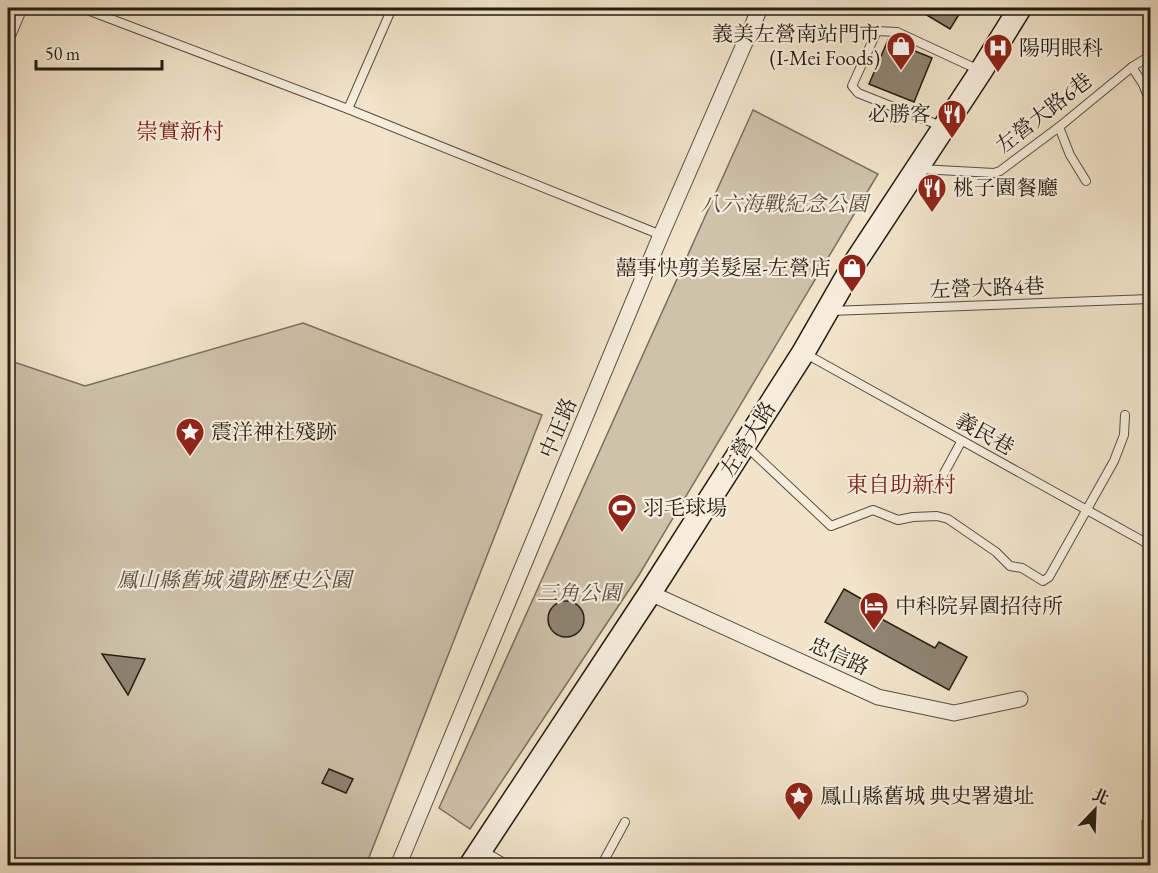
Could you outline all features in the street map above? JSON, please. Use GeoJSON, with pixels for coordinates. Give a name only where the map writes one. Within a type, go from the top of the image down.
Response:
{"type":"FeatureCollection","features":[{"type":"Feature","properties":{"kind":"street"},"geometry":{"type":"LineString","coordinates":[[8,34],[19,8]]}},
{"type":"Feature","properties":{"kind":"street","name":"中正路"},"geometry":{"type":"LineString","coordinates":[[398,866],[661,235],[760,8]]}},
{"type":"Feature","properties":{"kind":"street","name":"左營大路"},"geometry":{"type":"LineString","coordinates":[[475,857],[650,593],[803,353],[854,264],[1020,8]]}},
{"type":"Feature","properties":{"kind":"street","name":"忠信路"},"geometry":{"type":"LineString","coordinates":[[650,593],[878,697],[954,713],[1020,699]]}},
{"type":"Feature","properties":{"kind":"lane"},"geometry":{"type":"LineString","coordinates":[[82,8],[348,109],[661,235]]}},
{"type":"Feature","properties":{"kind":"lane"},"geometry":{"type":"LineString","coordinates":[[348,109],[392,8]]}},
{"type":"Feature","properties":{"kind":"lane"},"geometry":{"type":"LineString","coordinates":[[944,127],[858,93],[852,86],[877,31],[897,33],[981,71]]}},
{"type":"Feature","properties":{"kind":"lane","name":"左營大路6巷"},"geometry":{"type":"LineString","coordinates":[[916,169],[994,173],[1059,127],[1132,67],[1150,56]]}},
{"type":"Feature","properties":{"kind":"lane"},"geometry":{"type":"LineString","coordinates":[[1132,67],[1143,84],[1150,102]]}},
{"type":"Feature","properties":{"kind":"lane"},"geometry":{"type":"LineString","coordinates":[[1059,127],[1070,155],[1086,181]]}},
{"type":"Feature","properties":{"kind":"lane","name":"左營大路4巷"},"geometry":{"type":"LineString","coordinates":[[825,312],[1150,299]]}},
{"type":"Feature","properties":{"kind":"lane","name":"義民巷"},"geometry":{"type":"LineString","coordinates":[[803,353],[1150,545]]}},
{"type":"Feature","properties":{"kind":"lane"},"geometry":{"type":"LineString","coordinates":[[745,445],[831,526],[873,510],[898,520],[937,516],[948,519],[974,536],[1010,566],[1022,568],[1043,581],[1049,578],[1114,461],[1124,435],[1125,415]]}},
{"type":"Feature","properties":{"kind":"lane"},"geometry":{"type":"LineString","coordinates":[[936,488],[961,442]]}},
{"type":"Feature","properties":{"kind":"lane"},"geometry":{"type":"LineString","coordinates":[[601,866],[625,822]]}},
{"type":"Feature","properties":{"kind":"lane"},"geometry":{"type":"LineString","coordinates":[[475,857],[509,866]]}},
{"type":"Feature","properties":{"kind":"green space","name":"八六海戰紀念公園"},"geometry":{"type":"Polygon","coordinates":[[[753,110],[878,174],[639,575],[470,829],[439,808],[753,110]]]}},
{"type":"Feature","properties":{"kind":"green space","name":"鳳山縣舊城 遺跡歷史公園"},"geometry":{"type":"Polygon","coordinates":[[[303,323],[542,415],[366,865],[8,865],[8,360],[85,386],[303,323]]]}},
{"type":"Feature","properties":{"kind":"green space"},"geometry":{"type":"Polygon","coordinates":[[[1150,810],[1150,865],[1143,865],[1142,821],[1150,810]]]}},
{"type":"Feature","properties":{"kind":"building"},"geometry":{"type":"Polygon","coordinates":[[[915,8],[963,8],[950,29],[915,8]]]}},
{"type":"Feature","properties":{"kind":"building","name":"義美左營南站門市 (I-Mei Foods)"},"geometry":{"type":"Polygon","coordinates":[[[888,40],[932,58],[914,102],[869,84],[888,40]]]}},
{"type":"Feature","properties":{"kind":"building","name":"中科院昇園招待所"},"geometry":{"type":"Polygon","coordinates":[[[844,589],[867,602],[863,609],[935,648],[939,642],[967,657],[949,690],[825,622],[844,589]]]}},
{"type":"Feature","properties":{"kind":"building"},"geometry":{"type":"Polygon","coordinates":[[[566,601],[578,607],[584,619],[578,631],[566,637],[554,631],[548,619],[554,607],[566,601]]]}},
{"type":"Feature","properties":{"kind":"building"},"geometry":{"type":"Polygon","coordinates":[[[102,654],[145,659],[128,695],[102,654]]]}},
{"type":"Feature","properties":{"kind":"building"},"geometry":{"type":"Polygon","coordinates":[[[329,769],[353,779],[346,793],[322,783],[329,769]]]}},
{"type":"Feature","properties":{"kind":"place","name":"義美左營南站門市 (I-Mei Foods)"},"geometry":{"type":"Point","coordinates":[901,72]}},
{"type":"Feature","properties":{"kind":"place","name":"陽明眼科"},"geometry":{"type":"Point","coordinates":[998,74]}},
{"type":"Feature","properties":{"kind":"place","name":"必勝客"},"geometry":{"type":"Point","coordinates":[952,140]}},
{"type":"Feature","properties":{"kind":"place","name":"桃子園餐廳"},"geometry":{"type":"Point","coordinates":[932,214]}},
{"type":"Feature","properties":{"kind":"place","name":"囍事快剪美髮屋-左營店"},"geometry":{"type":"Point","coordinates":[852,294]}},
{"type":"Feature","properties":{"kind":"place","name":"震洋神社殘跡"},"geometry":{"type":"Point","coordinates":[190,458]}},
{"type":"Feature","properties":{"kind":"place","name":"羽毛球場"},"geometry":{"type":"Point","coordinates":[622,534]}},
{"type":"Feature","properties":{"kind":"place","name":"中科院昇園招待所"},"geometry":{"type":"Point","coordinates":[874,632]}},
{"type":"Feature","properties":{"kind":"place","name":"鳳山縣舊城 典史署遺址"},"geometry":{"type":"Point","coordinates":[799,822]}},
{"type":"Feature","properties":{"kind":"district","name":"崇實新村"},"geometry":{"type":"Point","coordinates":[180,131]}},
{"type":"Feature","properties":{"kind":"district","name":"東自助新村"},"geometry":{"type":"Point","coordinates":[901,484]}},
{"type":"Feature","properties":{"kind":"park label","name":"三角公園"},"geometry":{"type":"Point","coordinates":[579,593]}}]}
